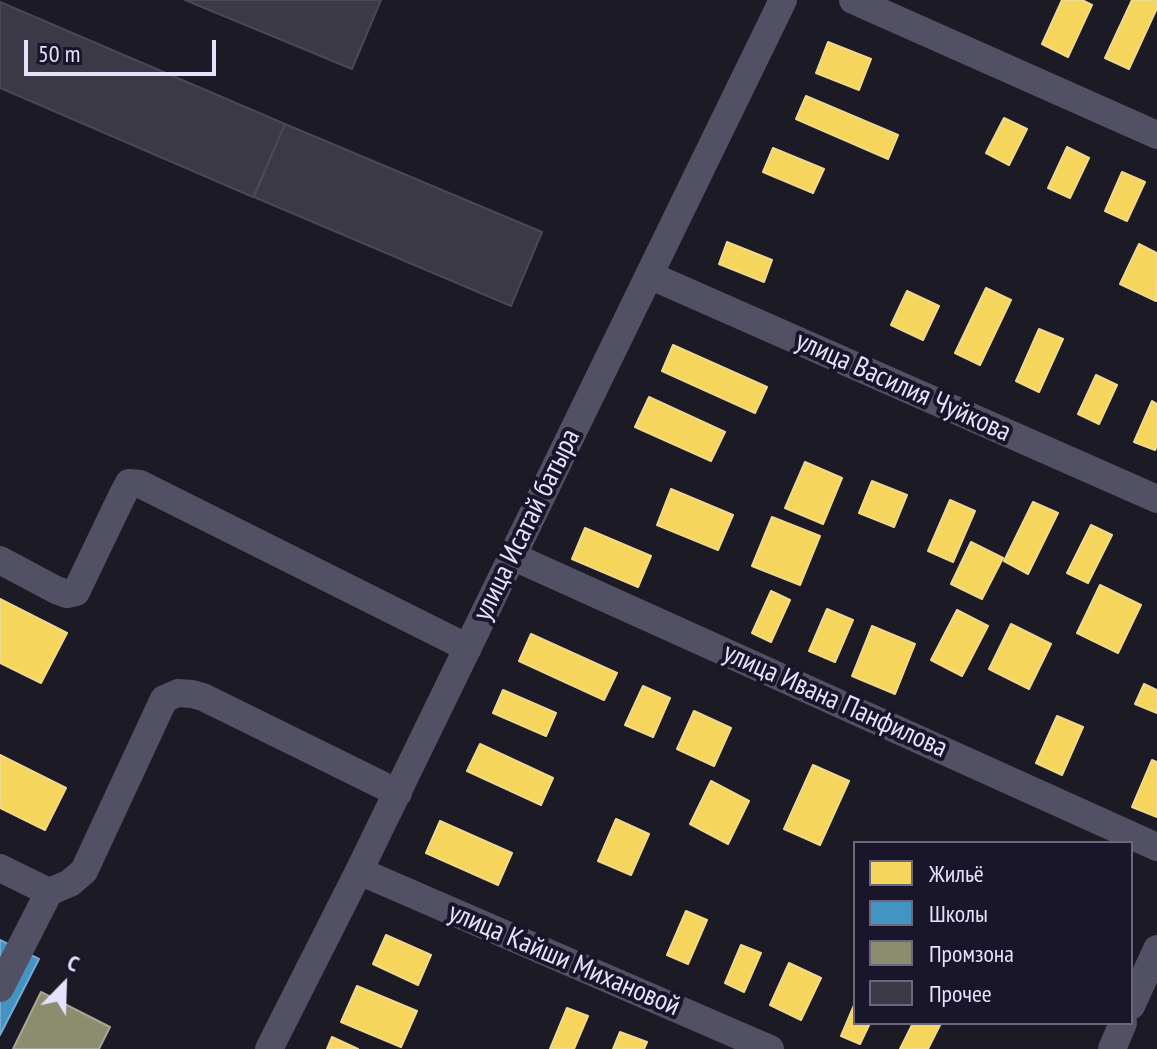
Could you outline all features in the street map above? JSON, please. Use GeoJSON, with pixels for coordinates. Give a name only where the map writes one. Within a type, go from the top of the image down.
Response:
{"type":"FeatureCollection","features":[{"type":"Feature","properties":{"kind":"street","name":"улица Исатай батыра"},"geometry":{"type":"LineString","coordinates":[[269,1049],[398,793],[783,0]]}},
{"type":"Feature","properties":{"kind":"street"},"geometry":{"type":"LineString","coordinates":[[853,0],[1157,135]]}},
{"type":"Feature","properties":{"kind":"street","name":"улица Василия Чуйкова"},"geometry":{"type":"LineString","coordinates":[[649,275],[1157,499]]}},
{"type":"Feature","properties":{"kind":"street"},"geometry":{"type":"LineString","coordinates":[[0,560],[56,590],[67,594],[76,592],[129,483],[140,484],[468,648]]}},
{"type":"Feature","properties":{"kind":"street","name":"улица Ивана Панфилова"},"geometry":{"type":"LineString","coordinates":[[512,556],[1157,847]]}},
{"type":"Feature","properties":{"kind":"street"},"geometry":{"type":"LineString","coordinates":[[0,988],[49,892],[70,883],[84,871],[164,699],[178,693],[203,697],[398,793]]}},
{"type":"Feature","properties":{"kind":"street"},"geometry":{"type":"LineString","coordinates":[[0,868],[49,892]]}},
{"type":"Feature","properties":{"kind":"street","name":"улица Кайши Михановой"},"geometry":{"type":"LineString","coordinates":[[359,871],[770,1049]]}},
{"type":"Feature","properties":{"kind":"street"},"geometry":{"type":"LineString","coordinates":[[1133,1002],[1157,949]]}},
{"type":"Feature","properties":{"kind":"street"},"geometry":{"type":"LineString","coordinates":[[1112,1049],[1122,1025]]}},
{"type":"Feature","properties":{"kind":"building: Жильё"},"geometry":{"type":"Polygon","coordinates":[[[1062,0],[1082,0],[1092,5],[1068,57],[1042,44],[1062,0]]]}},
{"type":"Feature","properties":{"kind":"building: Жильё"},"geometry":{"type":"Polygon","coordinates":[[[1132,0],[1157,0],[1157,8],[1129,69],[1105,58],[1132,0]]]}},
{"type":"Feature","properties":{"kind":"building: Жильё"},"geometry":{"type":"Polygon","coordinates":[[[828,42],[871,59],[859,90],[816,73],[828,42]]]}},
{"type":"Feature","properties":{"kind":"building: Жильё"},"geometry":{"type":"Polygon","coordinates":[[[806,96],[898,135],[888,159],[796,119],[806,96]]]}},
{"type":"Feature","properties":{"kind":"building: Жильё"},"geometry":{"type":"Polygon","coordinates":[[[1004,118],[1027,129],[1009,165],[986,153],[1004,118]]]}},
{"type":"Feature","properties":{"kind":"building: Жильё"},"geometry":{"type":"Polygon","coordinates":[[[1067,147],[1089,158],[1070,198],[1048,188],[1067,147]]]}},
{"type":"Feature","properties":{"kind":"building: Жильё"},"geometry":{"type":"Polygon","coordinates":[[[773,148],[824,169],[813,193],[763,172],[773,148]]]}},
{"type":"Feature","properties":{"kind":"building: Жильё"},"geometry":{"type":"Polygon","coordinates":[[[1122,172],[1145,182],[1127,221],[1105,211],[1122,172]]]}},
{"type":"Feature","properties":{"kind":"building: Жильё"},"geometry":{"type":"Polygon","coordinates":[[[727,242],[772,260],[764,282],[719,264],[727,242]]]}},
{"type":"Feature","properties":{"kind":"building: Жильё"},"geometry":{"type":"Polygon","coordinates":[[[1139,244],[1157,253],[1156,301],[1120,284],[1139,244]]]}},
{"type":"Feature","properties":{"kind":"building: Жильё"},"geometry":{"type":"Polygon","coordinates":[[[986,288],[1011,300],[980,365],[955,353],[986,288]]]}},
{"type":"Feature","properties":{"kind":"building: Жильё"},"geometry":{"type":"Polygon","coordinates":[[[907,291],[939,306],[923,340],[891,325],[907,291]]]}},
{"type":"Feature","properties":{"kind":"building: Жильё"},"geometry":{"type":"Polygon","coordinates":[[[1039,329],[1063,339],[1039,392],[1016,381],[1039,329]]]}},
{"type":"Feature","properties":{"kind":"building: Жильё"},"geometry":{"type":"Polygon","coordinates":[[[673,345],[767,387],[755,413],[662,371],[673,345]]]}},
{"type":"Feature","properties":{"kind":"building: Жильё"},"geometry":{"type":"Polygon","coordinates":[[[1096,375],[1117,385],[1099,424],[1078,414],[1096,375]]]}},
{"type":"Feature","properties":{"kind":"building: Жильё"},"geometry":{"type":"Polygon","coordinates":[[[649,397],[725,432],[711,461],[635,427],[649,397]]]}},
{"type":"Feature","properties":{"kind":"building: Жильё"},"geometry":{"type":"Polygon","coordinates":[[[1152,401],[1157,404],[1155,450],[1134,442],[1152,401]]]}},
{"type":"Feature","properties":{"kind":"building: Жильё"},"geometry":{"type":"Polygon","coordinates":[[[805,462],[842,478],[823,524],[785,508],[805,462]]]}},
{"type":"Feature","properties":{"kind":"building: Жильё"},"geometry":{"type":"Polygon","coordinates":[[[872,481],[907,495],[894,527],[859,513],[872,481]]]}},
{"type":"Feature","properties":{"kind":"building: Жильё"},"geometry":{"type":"Polygon","coordinates":[[[671,489],[733,515],[718,550],[657,525],[671,489]]]}},
{"type":"Feature","properties":{"kind":"building: Жильё"},"geometry":{"type":"Polygon","coordinates":[[[950,500],[975,511],[953,562],[928,551],[950,500]]]}},
{"type":"Feature","properties":{"kind":"building: Жильё"},"geometry":{"type":"Polygon","coordinates":[[[1033,502],[1058,513],[1028,574],[1004,561],[1033,502]]]}},
{"type":"Feature","properties":{"kind":"building: Жильё"},"geometry":{"type":"Polygon","coordinates":[[[772,517],[820,536],[800,585],[752,566],[772,517]]]}},
{"type":"Feature","properties":{"kind":"building: Жильё"},"geometry":{"type":"Polygon","coordinates":[[[1091,525],[1112,535],[1088,583],[1067,573],[1091,525]]]}},
{"type":"Feature","properties":{"kind":"building: Жильё"},"geometry":{"type":"Polygon","coordinates":[[[585,528],[651,556],[638,587],[572,559],[585,528]]]}},
{"type":"Feature","properties":{"kind":"building: Жильё"},"geometry":{"type":"Polygon","coordinates":[[[971,542],[1003,558],[982,599],[951,584],[971,542]]]}},
{"type":"Feature","properties":{"kind":"building: Жильё"},"geometry":{"type":"Polygon","coordinates":[[[1100,585],[1141,605],[1118,653],[1077,633],[1100,585]]]}},
{"type":"Feature","properties":{"kind":"building: Жильё"},"geometry":{"type":"Polygon","coordinates":[[[771,591],[790,600],[771,642],[752,633],[771,591]]]}},
{"type":"Feature","properties":{"kind":"building: Жильё"},"geometry":{"type":"Polygon","coordinates":[[[0,599],[67,633],[41,683],[0,663],[0,599]]]}},
{"type":"Feature","properties":{"kind":"building: Жильё"},"geometry":{"type":"Polygon","coordinates":[[[827,609],[853,620],[835,662],[809,651],[827,609]]]}},
{"type":"Feature","properties":{"kind":"building: Жильё"},"geometry":{"type":"Polygon","coordinates":[[[957,610],[988,626],[962,676],[931,660],[957,610]]]}},
{"type":"Feature","properties":{"kind":"building: Жильё"},"geometry":{"type":"Polygon","coordinates":[[[1011,624],[1051,644],[1029,689],[989,669],[1011,624]]]}},
{"type":"Feature","properties":{"kind":"building: Жильё"},"geometry":{"type":"Polygon","coordinates":[[[872,626],[915,644],[895,694],[852,676],[872,626]]]}},
{"type":"Feature","properties":{"kind":"building: Жильё"},"geometry":{"type":"Polygon","coordinates":[[[531,634],[617,673],[604,700],[519,661],[531,634]]]}},
{"type":"Feature","properties":{"kind":"building: Жильё"},"geometry":{"type":"Polygon","coordinates":[[[1144,684],[1157,690],[1157,713],[1135,704],[1144,684]]]}},
{"type":"Feature","properties":{"kind":"building: Жильё"},"geometry":{"type":"Polygon","coordinates":[[[643,686],[670,698],[653,737],[625,725],[643,686]]]}},
{"type":"Feature","properties":{"kind":"building: Жильё"},"geometry":{"type":"Polygon","coordinates":[[[503,690],[556,713],[546,736],[493,713],[503,690]]]}},
{"type":"Feature","properties":{"kind":"building: Жильё"},"geometry":{"type":"Polygon","coordinates":[[[694,711],[731,728],[714,766],[677,749],[694,711]]]}},
{"type":"Feature","properties":{"kind":"building: Жильё"},"geometry":{"type":"Polygon","coordinates":[[[1057,716],[1083,727],[1062,775],[1036,763],[1057,716]]]}},
{"type":"Feature","properties":{"kind":"building: Жильё"},"geometry":{"type":"Polygon","coordinates":[[[480,744],[553,778],[541,805],[467,771],[480,744]]]}},
{"type":"Feature","properties":{"kind":"building: Жильё"},"geometry":{"type":"Polygon","coordinates":[[[0,755],[66,788],[45,830],[0,808],[0,755]]]}},
{"type":"Feature","properties":{"kind":"building: Жильё"},"geometry":{"type":"Polygon","coordinates":[[[1152,760],[1157,762],[1157,817],[1132,807],[1152,760]]]}},
{"type":"Feature","properties":{"kind":"building: Жильё"},"geometry":{"type":"Polygon","coordinates":[[[813,765],[849,781],[820,845],[784,829],[813,765]]]}},
{"type":"Feature","properties":{"kind":"building: Жильё"},"geometry":{"type":"Polygon","coordinates":[[[711,781],[749,801],[728,844],[690,824],[711,781]]]}},
{"type":"Feature","properties":{"kind":"building: Жильё"},"geometry":{"type":"Polygon","coordinates":[[[616,819],[649,834],[631,875],[598,861],[616,819]]]}},
{"type":"Feature","properties":{"kind":"building: Жильё"},"geometry":{"type":"Polygon","coordinates":[[[440,821],[512,853],[498,885],[426,853],[440,821]]]}},
{"type":"Feature","properties":{"kind":"building: Жильё"},"geometry":{"type":"Polygon","coordinates":[[[686,911],[707,920],[688,964],[667,955],[686,911]]]}},
{"type":"Feature","properties":{"kind":"building: Жильё"},"geometry":{"type":"Polygon","coordinates":[[[386,935],[431,955],[418,985],[373,964],[386,935]]]}},
{"type":"Feature","properties":{"kind":"building: Жильё"},"geometry":{"type":"Polygon","coordinates":[[[741,945],[761,953],[744,992],[725,983],[741,945]]]}},
{"type":"Feature","properties":{"kind":"building: Жильё"},"geometry":{"type":"Polygon","coordinates":[[[789,963],[821,978],[801,1020],[770,1005],[789,963]]]}},
{"type":"Feature","properties":{"kind":"building: Жильё"},"geometry":{"type":"Polygon","coordinates":[[[357,986],[417,1011],[401,1047],[341,1022],[357,986]]]}},
{"type":"Feature","properties":{"kind":"building: Жильё"},"geometry":{"type":"Polygon","coordinates":[[[567,1008],[588,1016],[574,1049],[550,1049],[567,1008]]]}},
{"type":"Feature","properties":{"kind":"building: Жильё"},"geometry":{"type":"Polygon","coordinates":[[[853,1008],[853,1025],[869,1025],[860,1044],[841,1036],[853,1008]]]}},
{"type":"Feature","properties":{"kind":"building: Жильё"},"geometry":{"type":"Polygon","coordinates":[[[912,1025],[940,1025],[928,1049],[900,1049],[912,1025]]]}},
{"type":"Feature","properties":{"kind":"building: Жильё"},"geometry":{"type":"Polygon","coordinates":[[[620,1032],[647,1042],[644,1049],[613,1049],[620,1032]]]}},
{"type":"Feature","properties":{"kind":"building: Жильё"},"geometry":{"type":"Polygon","coordinates":[[[332,1037],[358,1049],[327,1049],[332,1037]]]}},
{"type":"Feature","properties":{"kind":"building: Школы"},"geometry":{"type":"Polygon","coordinates":[[[0,940],[39,959],[0,1035],[0,940]]]}},
{"type":"Feature","properties":{"kind":"building: Промзона"},"geometry":{"type":"Polygon","coordinates":[[[41,992],[110,1027],[99,1049],[13,1049],[41,992]]]}},
{"type":"Feature","properties":{"kind":"building: Прочее"},"geometry":{"type":"Polygon","coordinates":[[[185,0],[381,0],[352,69],[185,0]]]}},
{"type":"Feature","properties":{"kind":"building: Прочее"},"geometry":{"type":"Polygon","coordinates":[[[0,2],[285,124],[253,197],[0,88],[0,2]]]}},
{"type":"Feature","properties":{"kind":"building: Прочее"},"geometry":{"type":"Polygon","coordinates":[[[285,124],[542,232],[511,306],[254,197],[285,124]]]}}]}
